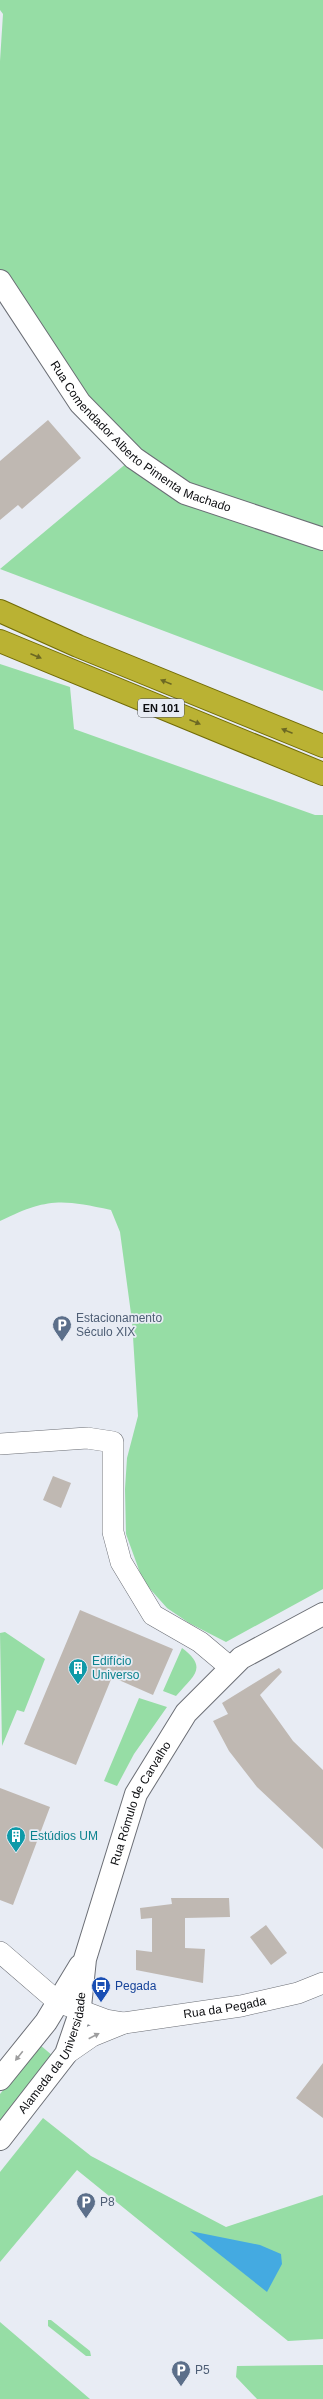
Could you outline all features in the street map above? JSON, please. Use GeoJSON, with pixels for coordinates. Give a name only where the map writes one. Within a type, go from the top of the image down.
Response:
{"type":"FeatureCollection","features":[{"type":"Feature","properties":{"kind":"highway","name":"EN 101"},"geometry":{"type":"LineString","coordinates":[[0,611],[85,649],[323,746]]}},
{"type":"Feature","properties":{"kind":"highway","name":"EN 101"},"geometry":{"type":"LineString","coordinates":[[0,641],[323,774]]}},
{"type":"Feature","properties":{"kind":"street","name":"Rua Comendador Alberto Pimenta Machado"},"geometry":{"type":"LineString","coordinates":[[0,281],[80,403],[134,458],[185,492],[323,539]]}},
{"type":"Feature","properties":{"kind":"street"},"geometry":{"type":"LineString","coordinates":[[0,1444],[86,1438],[113,1442],[113,1532],[121,1562],[153,1615],[200,1642],[230,1668]]}},
{"type":"Feature","properties":{"kind":"street","name":"Rua Rómulo de Carvalho"},"geometry":{"type":"LineString","coordinates":[[85,1959],[136,1794],[186,1713],[241,1658],[323,1614]]}},
{"type":"Feature","properties":{"kind":"street"},"geometry":{"type":"LineString","coordinates":[[0,1952],[58,2002],[106,2020],[124,2023]]}},
{"type":"Feature","properties":{"kind":"street","name":"Alameda da Universidade"},"geometry":{"type":"LineString","coordinates":[[0,2139],[66,2054],[86,2012],[81,1984],[85,1959]]}},
{"type":"Feature","properties":{"kind":"street","name":"Alameda da Universidade"},"geometry":{"type":"LineString","coordinates":[[0,2080],[38,2032],[85,1959]]}},
{"type":"Feature","properties":{"kind":"street","name":"Rua da Pegada"},"geometry":{"type":"LineString","coordinates":[[124,2023],[241,2006],[298,1993],[323,1983]]}},
{"type":"Feature","properties":{"kind":"street"},"geometry":{"type":"LineString","coordinates":[[38,2032],[48,2033],[58,2039],[66,2054],[92,2036],[124,2023]]}},
{"type":"Feature","properties":{"kind":"green space"},"geometry":{"type":"Polygon","coordinates":[[[0,0],[323,0],[323,691],[0,569],[134,457],[0,281],[0,61],[3,14],[0,10],[0,0]]]}},
{"type":"Feature","properties":{"kind":"green space"},"geometry":{"type":"Polygon","coordinates":[[[0,664],[70,687],[74,729],[315,815],[323,815],[323,1589],[226,1642],[189,1623],[167,1608],[143,1581],[126,1534],[125,1489],[127,1458],[138,1416],[132,1321],[120,1232],[111,1210],[79,1204],[54,1203],[30,1208],[0,1221],[0,664]]]}},
{"type":"Feature","properties":{"kind":"green space"},"geometry":{"type":"Polygon","coordinates":[[[5,1632],[45,1659],[24,1712],[17,1710],[2,1746],[0,1633],[5,1632]]]}},
{"type":"Feature","properties":{"kind":"green space"},"geometry":{"type":"Polygon","coordinates":[[[182,1648],[195,1661],[196,1672],[176,1696],[163,1691],[182,1648]]]}},
{"type":"Feature","properties":{"kind":"green space"},"geometry":{"type":"Polygon","coordinates":[[[139,1698],[167,1707],[134,1754],[117,1786],[104,1781],[139,1698]]]}},
{"type":"Feature","properties":{"kind":"green space"},"geometry":{"type":"Polygon","coordinates":[[[40,2045],[53,2056],[0,2122],[0,2094],[40,2045]]]}},
{"type":"Feature","properties":{"kind":"green space"},"geometry":{"type":"Polygon","coordinates":[[[43,2118],[91,2156],[226,2227],[323,2195],[323,2339],[288,2341],[77,2170],[0,2262],[0,2172],[43,2118]]]}},
{"type":"Feature","properties":{"kind":"green space"},"geometry":{"type":"Polygon","coordinates":[[[48,2320],[51,2320],[90,2351],[91,2356],[86,2356],[48,2326],[48,2320]]]}},
{"type":"Feature","properties":{"kind":"green space"},"geometry":{"type":"Polygon","coordinates":[[[0,2322],[83,2393],[90,2399],[0,2399],[0,2322]]]}},
{"type":"Feature","properties":{"kind":"green space"},"geometry":{"type":"Polygon","coordinates":[[[323,2365],[323,2399],[257,2399],[236,2377],[237,2366],[323,2365]]]}},
{"type":"Feature","properties":{"kind":"water"},"geometry":{"type":"Polygon","coordinates":[[[190,2231],[260,2245],[281,2254],[282,2264],[267,2292],[190,2231]]]}},
{"type":"Feature","properties":{"kind":"building"},"geometry":{"type":"Polygon","coordinates":[[[48,420],[81,458],[22,509],[18,505],[0,520],[0,461],[48,420]]]}},
{"type":"Feature","properties":{"kind":"building"},"geometry":{"type":"Polygon","coordinates":[[[53,1476],[71,1483],[61,1508],[43,1500],[53,1476]]]}},
{"type":"Feature","properties":{"kind":"building","name":"Edifício Universo"},"geometry":{"type":"Polygon","coordinates":[[[80,1610],[173,1649],[153,1695],[112,1677],[76,1765],[24,1744],[80,1610]]]}},
{"type":"Feature","properties":{"kind":"building"},"geometry":{"type":"Polygon","coordinates":[[[279,1668],[282,1672],[260,1695],[293,1741],[323,1770],[323,1849],[257,1787],[229,1751],[213,1721],[228,1714],[222,1703],[279,1668]]]}},
{"type":"Feature","properties":{"kind":"building","name":"Estúdios UM"},"geometry":{"type":"Polygon","coordinates":[[[0,1788],[50,1807],[13,1905],[0,1900],[0,1788]]]}},
{"type":"Feature","properties":{"kind":"building"},"geometry":{"type":"Polygon","coordinates":[[[171,1898],[229,1898],[230,1917],[185,1918],[185,1948],[205,1949],[203,1983],[136,1970],[136,1950],[152,1952],[152,1918],[141,1919],[140,1908],[172,1904],[171,1898]]]}},
{"type":"Feature","properties":{"kind":"building"},"geometry":{"type":"Polygon","coordinates":[[[266,1925],[287,1953],[271,1965],[250,1937],[266,1925]]]}},
{"type":"Feature","properties":{"kind":"building"},"geometry":{"type":"Polygon","coordinates":[[[323,2063],[323,2118],[296,2098],[323,2063]]]}},
{"type":"Feature","properties":{"kind":"place","name":"Estacionamento Século XIX"},"geometry":{"type":"Point","coordinates":[62,1342]}},
{"type":"Feature","properties":{"kind":"place","name":"Edifício Universo"},"geometry":{"type":"Point","coordinates":[78,1685]}},
{"type":"Feature","properties":{"kind":"place","name":"Estúdios UM"},"geometry":{"type":"Point","coordinates":[16,1853]}},
{"type":"Feature","properties":{"kind":"place","name":"Pegada"},"geometry":{"type":"Point","coordinates":[101,2003]}},
{"type":"Feature","properties":{"kind":"place","name":"P8"},"geometry":{"type":"Point","coordinates":[86,2219]}},
{"type":"Feature","properties":{"kind":"place","name":"P5"},"geometry":{"type":"Point","coordinates":[181,2387]}}]}
